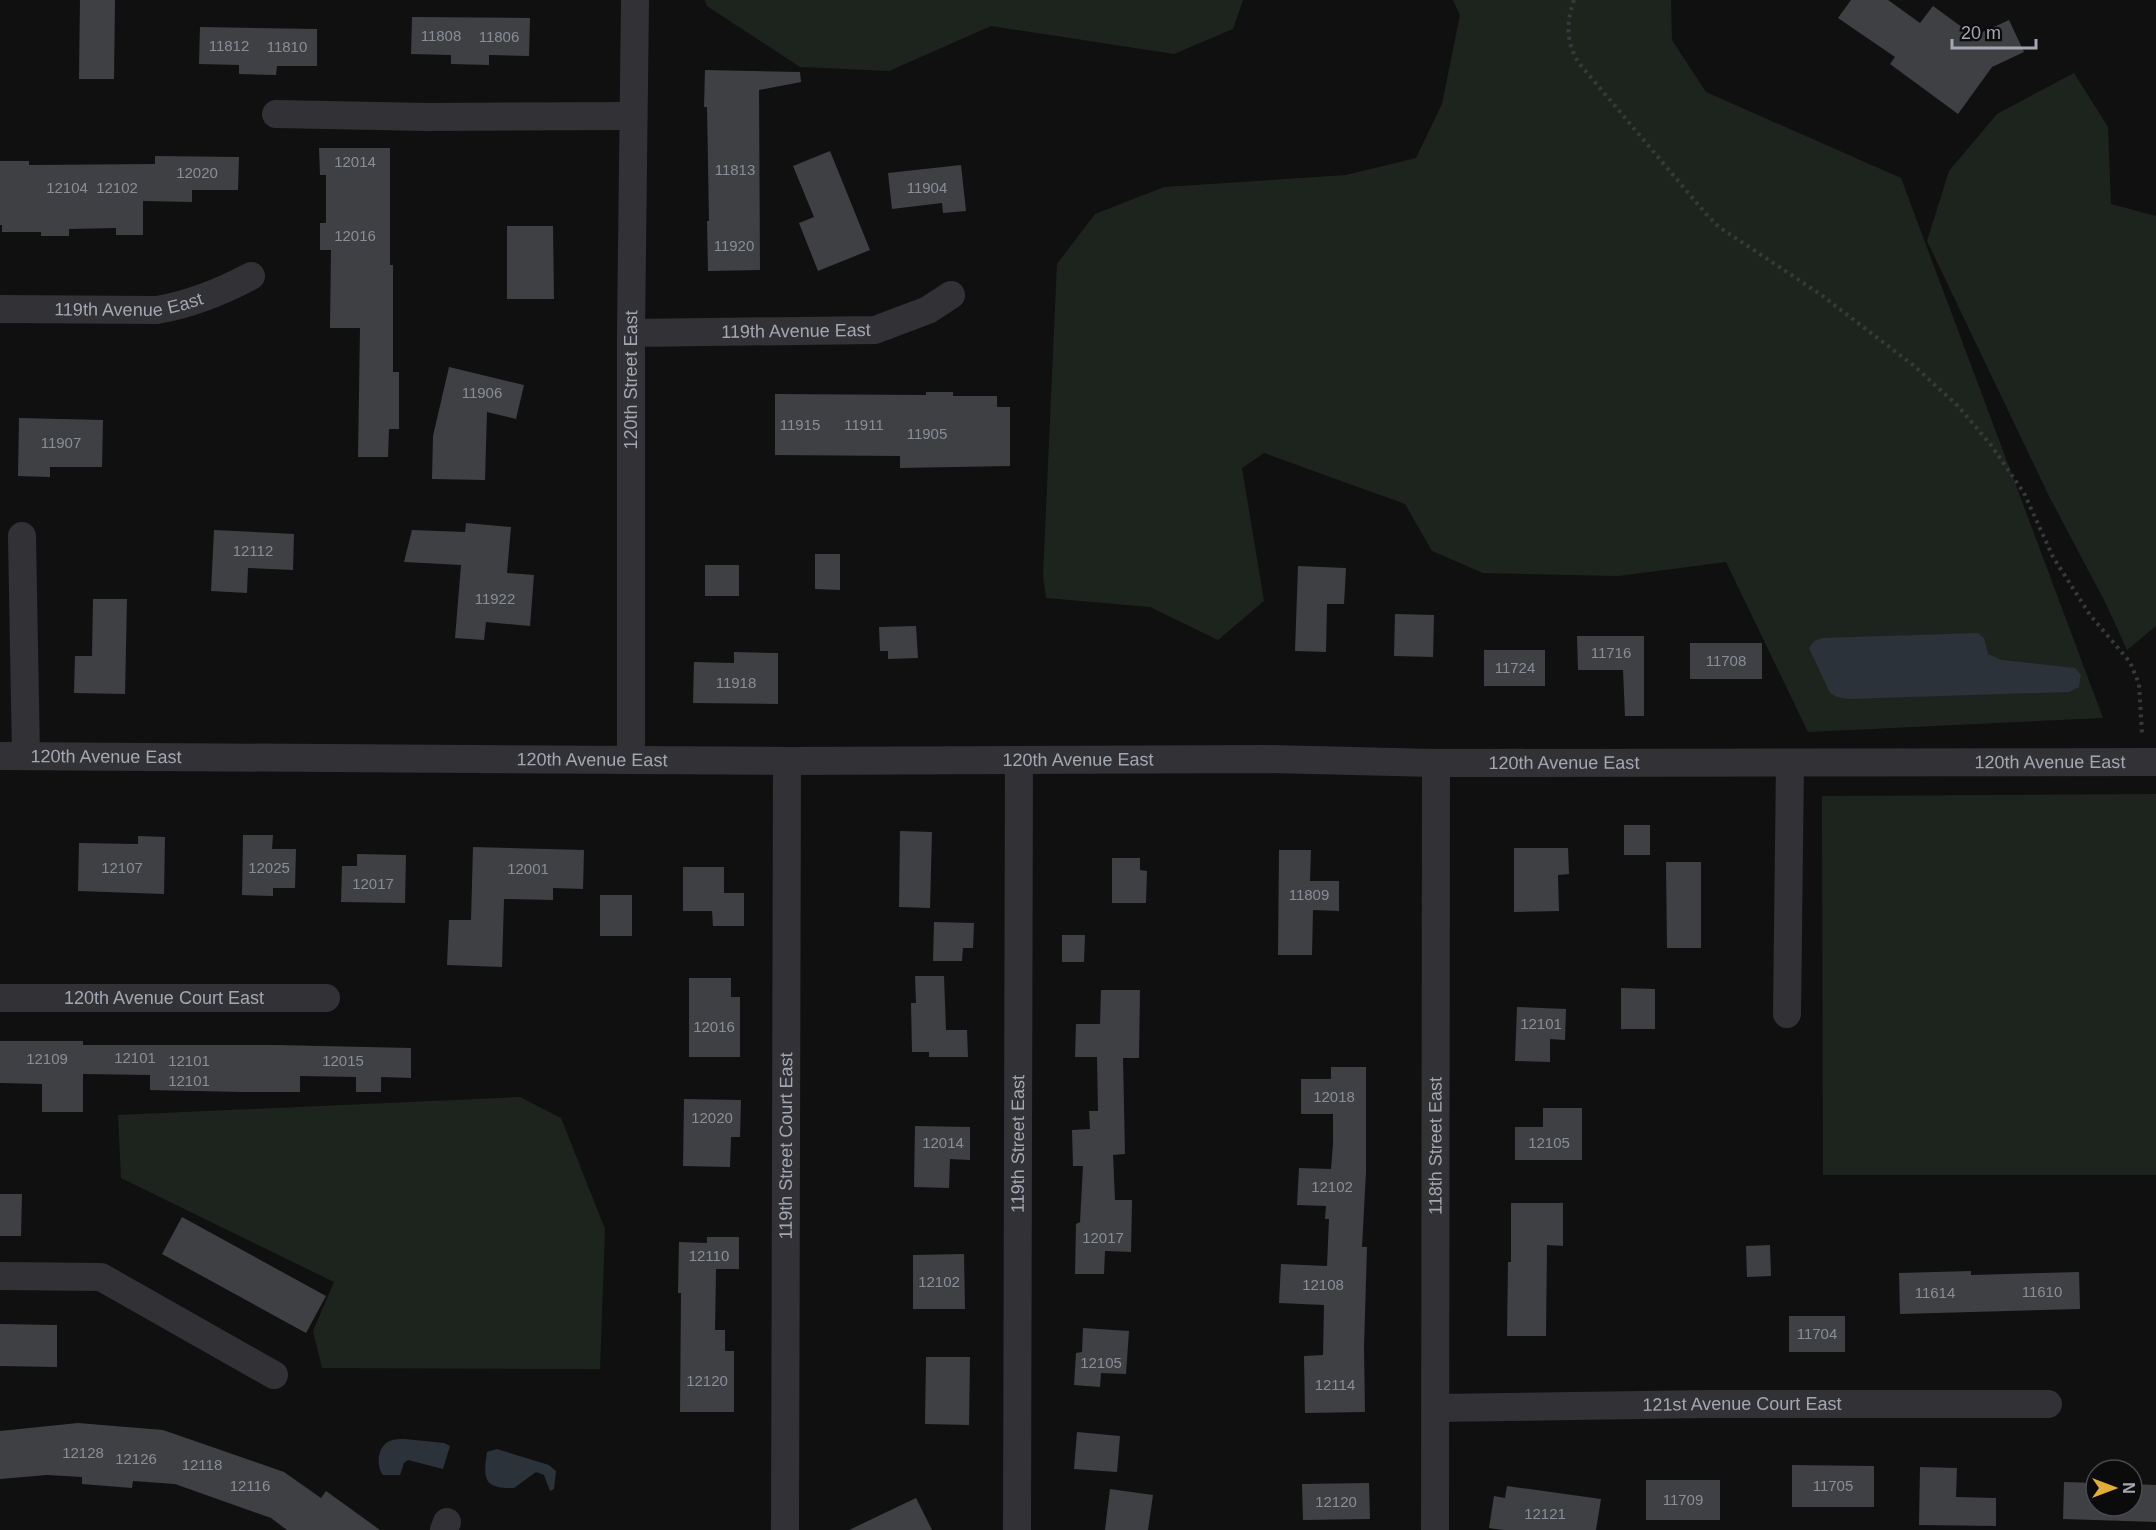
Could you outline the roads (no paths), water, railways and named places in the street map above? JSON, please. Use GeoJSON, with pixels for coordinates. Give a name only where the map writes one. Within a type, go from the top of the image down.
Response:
{"type":"FeatureCollection","features":[{"type":"Feature","properties":{"kind":"street","name":"120th Street East"},"geometry":{"type":"LineString","coordinates":[[631,760],[631,333],[635,0]]}},
{"type":"Feature","properties":{"kind":"street"},"geometry":{"type":"LineString","coordinates":[[276,114],[428,117],[633,116]]}},
{"type":"Feature","properties":{"kind":"street","name":"119th Avenue East"},"geometry":{"type":"LineString","coordinates":[[0,309],[157,310],[180,306],[212,295],[251,276]]}},
{"type":"Feature","properties":{"kind":"street","name":"119th Avenue East"},"geometry":{"type":"LineString","coordinates":[[631,333],[875,330],[920,314],[951,295]]}},
{"type":"Feature","properties":{"kind":"street"},"geometry":{"type":"LineString","coordinates":[[13,756],[22,536]]}},
{"type":"Feature","properties":{"kind":"street","name":"120th Avenue East"},"geometry":{"type":"LineString","coordinates":[[13,756],[787,761],[1266,759],[1436,763],[2150,762]]}},
{"type":"Feature","properties":{"kind":"street","name":"119th Street East"},"geometry":{"type":"LineString","coordinates":[[1017,1530],[1019,760]]}},
{"type":"Feature","properties":{"kind":"street","name":"119th Street Court East"},"geometry":{"type":"LineString","coordinates":[[785,1530],[787,761]]}},
{"type":"Feature","properties":{"kind":"street","name":"118th Street East"},"geometry":{"type":"LineString","coordinates":[[1435,1530],[1436,763]]}},
{"type":"Feature","properties":{"kind":"street"},"geometry":{"type":"LineString","coordinates":[[1787,1014],[1790,763]]}},
{"type":"Feature","properties":{"kind":"street","name":"120th Avenue Court East"},"geometry":{"type":"LineString","coordinates":[[0,998],[326,998]]}},
{"type":"Feature","properties":{"kind":"street"},"geometry":{"type":"LineString","coordinates":[[0,1276],[101,1276],[274,1375]]}},
{"type":"Feature","properties":{"kind":"street","name":"121st Avenue Court East"},"geometry":{"type":"LineString","coordinates":[[1436,1407],[2048,1404]]}}]}
